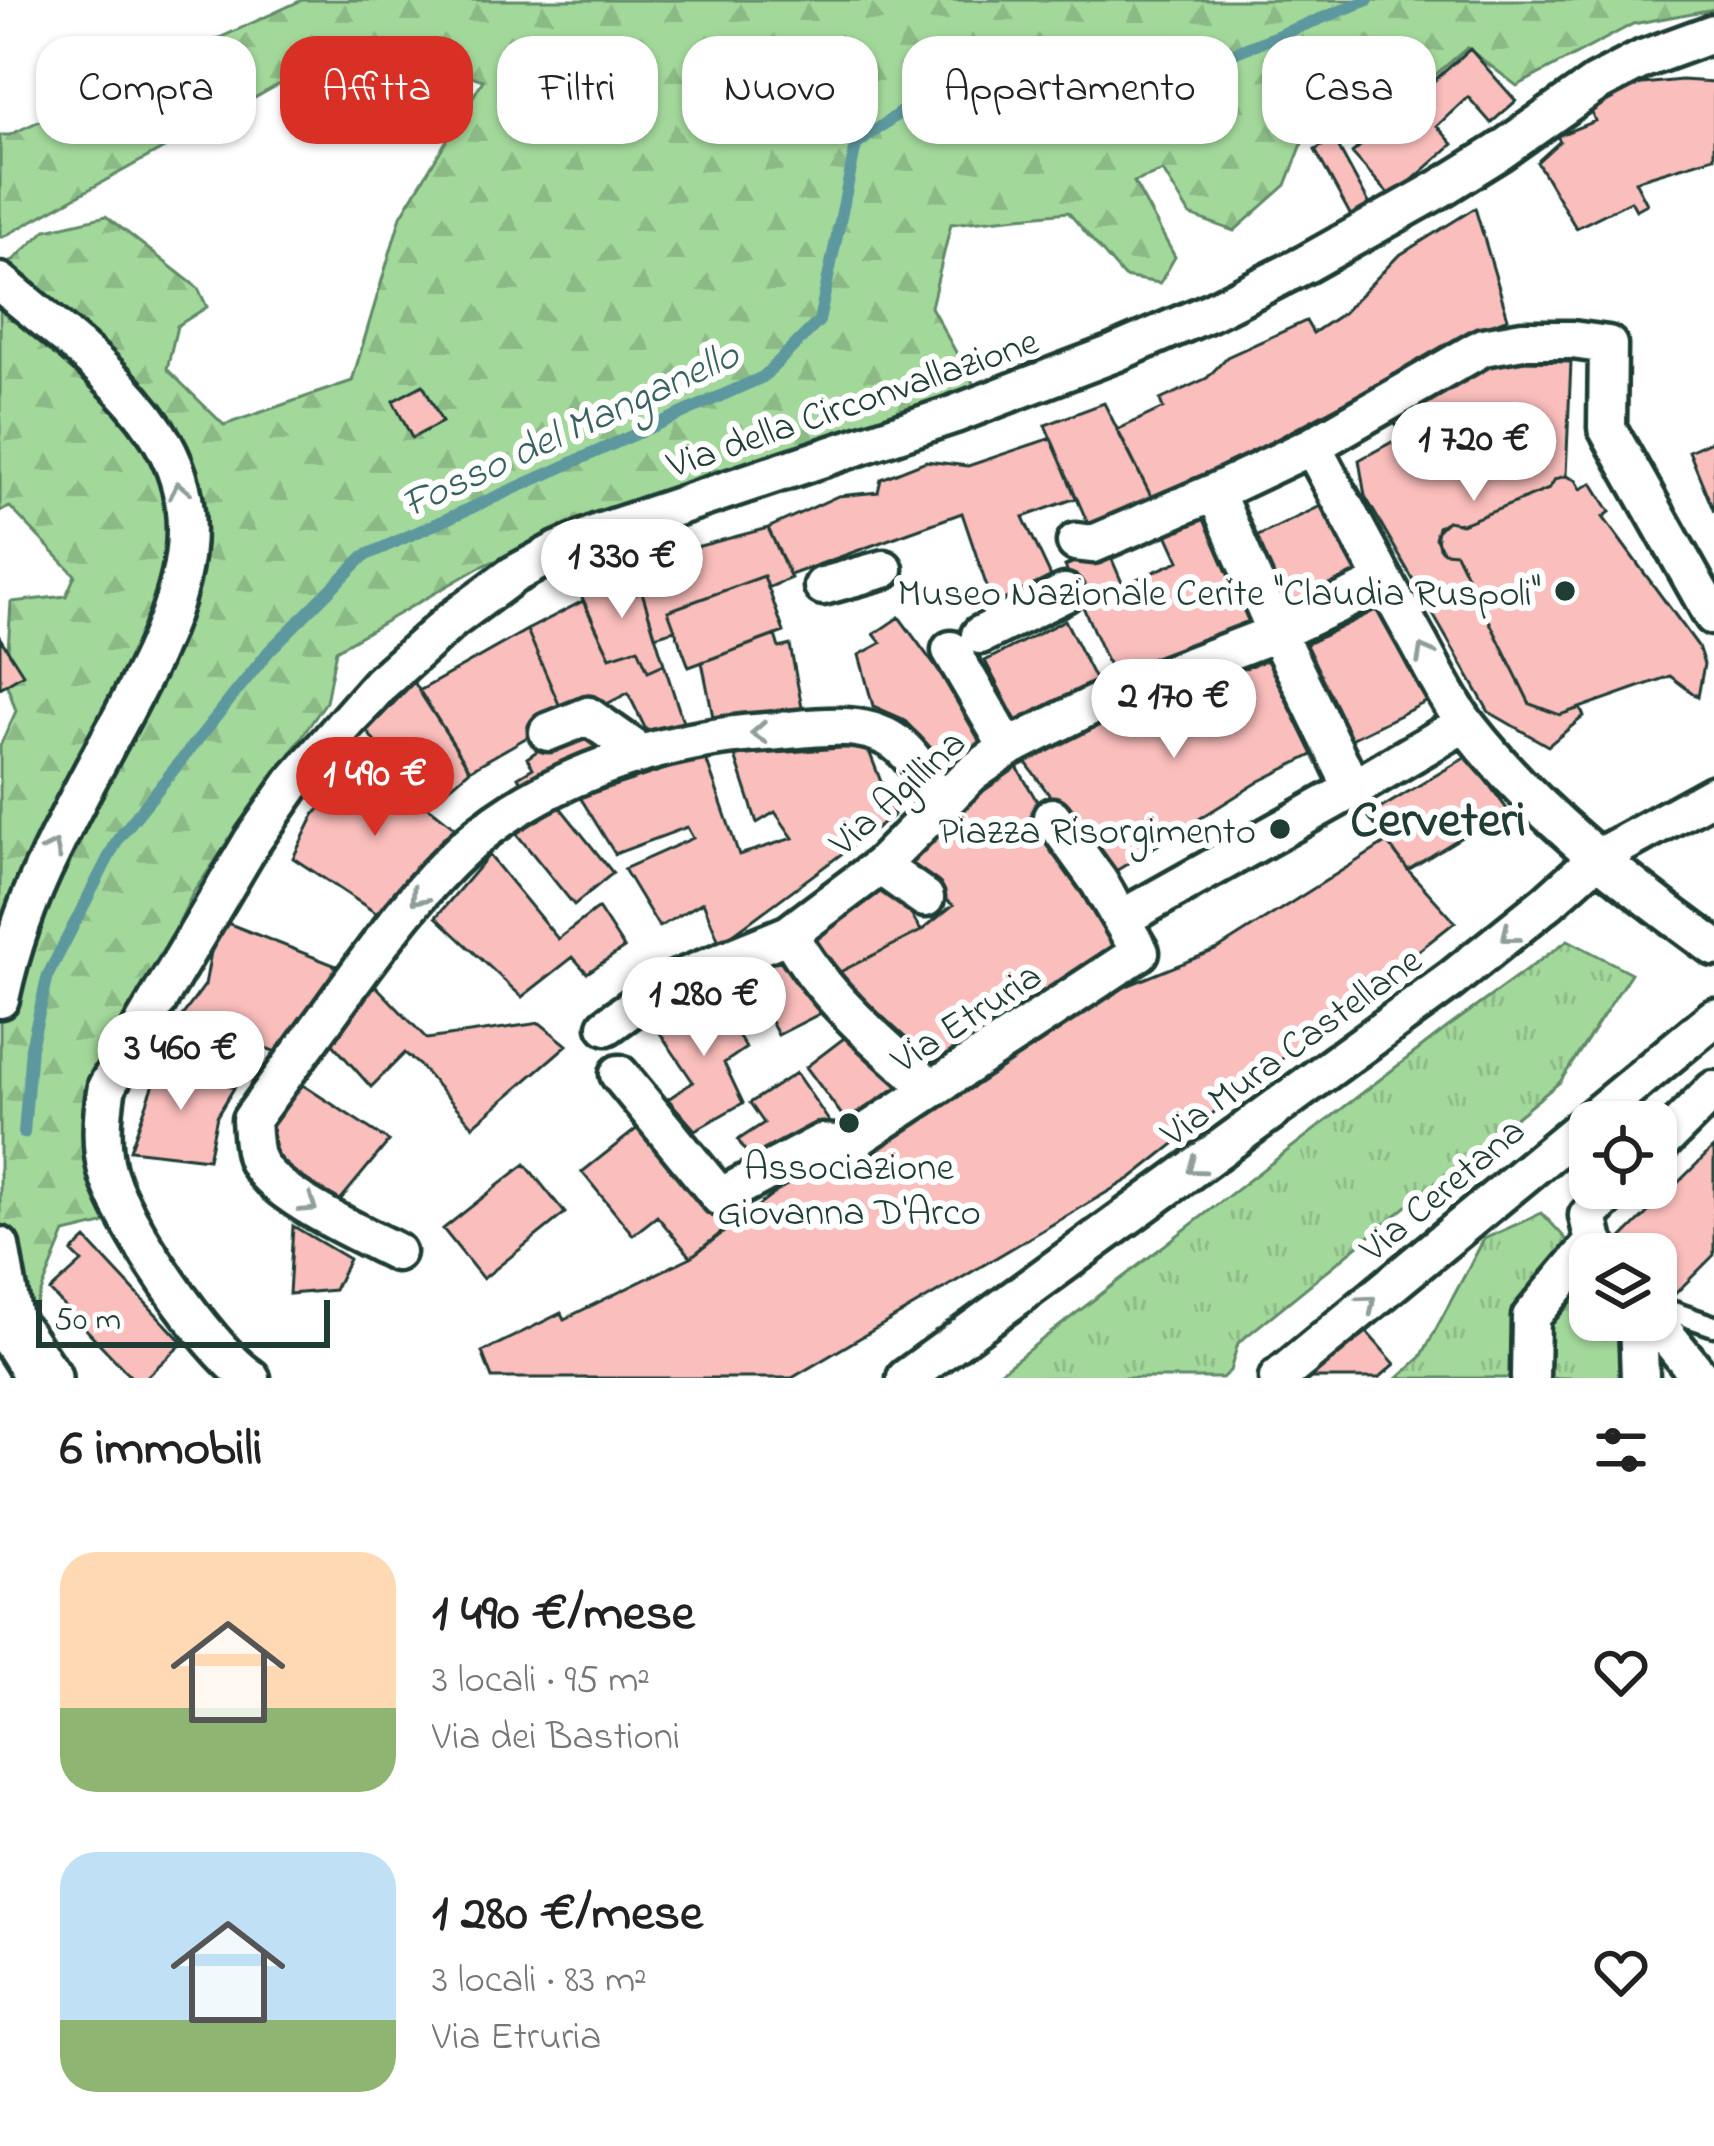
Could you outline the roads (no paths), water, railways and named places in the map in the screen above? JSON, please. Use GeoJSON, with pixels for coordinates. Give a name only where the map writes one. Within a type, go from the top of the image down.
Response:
{"type":"FeatureCollection","features":[{"type":"Feature","properties":{"kind":"street","name":"Via della Circonvallazione"},"geometry":{"type":"LineString","coordinates":[[251,1378],[203,1330],[121,1203],[105,1162],[107,1086],[263,825],[381,683],[475,601],[555,551],[630,521],[955,414],[1208,313],[1441,188],[1595,84],[1642,59],[1714,33]]}},
{"type":"Feature","properties":{"kind":"street"},"geometry":{"type":"LineString","coordinates":[[0,282],[107,376],[140,412],[169,454],[185,525],[182,578],[172,615],[40,875],[0,999]]}},
{"type":"Feature","properties":{"kind":"street"},"geometry":{"type":"LineString","coordinates":[[1008,748],[965,642],[1067,580],[1093,544],[1312,446],[1483,347],[1523,340],[1608,345],[1607,428],[1713,616]]}},
{"type":"Feature","properties":{"kind":"street"},"geometry":{"type":"LineString","coordinates":[[1312,446],[1465,723],[1597,858],[1714,947]]}},
{"type":"Feature","properties":{"kind":"street"},"geometry":{"type":"LineString","coordinates":[[1215,493],[1276,633],[1353,789]]}},
{"type":"Feature","properties":{"kind":"street"},"geometry":{"type":"LineString","coordinates":[[823,586],[884,569]]}},
{"type":"Feature","properties":{"kind":"street","name":"Via Agillina"},"geometry":{"type":"LineString","coordinates":[[608,1026],[679,980],[788,934],[880,866],[971,774],[1102,682],[1276,633],[1384,582]]}},
{"type":"Feature","properties":{"kind":"street"},"geometry":{"type":"LineString","coordinates":[[548,732],[588,716],[642,754]]}},
{"type":"Feature","properties":{"kind":"street"},"geometry":{"type":"LineString","coordinates":[[1052,817],[1121,919],[1465,723]]}},
{"type":"Feature","properties":{"kind":"street"},"geometry":{"type":"LineString","coordinates":[[397,1252],[326,1217],[269,1178],[256,1159],[251,1120],[387,933],[462,850],[504,816],[546,791],[642,754],[717,736],[842,728],[876,733],[908,754],[942,806]]}},
{"type":"Feature","properties":{"kind":"street","name":"Via Mura Castellane"},"geometry":{"type":"LineString","coordinates":[[906,1378],[1451,980],[1597,858],[1714,794]]}},
{"type":"Feature","properties":{"kind":"street"},"geometry":{"type":"LineString","coordinates":[[880,866],[925,898]]}},
{"type":"Feature","properties":{"kind":"street","name":"Via Etruria"},"geometry":{"type":"LineString","coordinates":[[619,1075],[719,1197],[821,1143],[847,1145],[1140,952],[1121,919]]}},
{"type":"Feature","properties":{"kind":"street"},"geometry":{"type":"LineString","coordinates":[[788,934],[839,1001],[931,1088]]}},
{"type":"Feature","properties":{"kind":"street","name":"Via Ceretana"},"geometry":{"type":"LineString","coordinates":[[1278,1378],[1714,1018]]}},
{"type":"Feature","properties":{"kind":"street"},"geometry":{"type":"LineString","coordinates":[[1677,1127],[1714,1090]]}},
{"type":"Feature","properties":{"kind":"street"},"geometry":{"type":"LineString","coordinates":[[0,1246],[7,1325],[45,1378]]}},
{"type":"Feature","properties":{"kind":"street"},"geometry":{"type":"LineString","coordinates":[[1530,1378],[1531,1317],[1569,1278]]}},
{"type":"Feature","properties":{"kind":"street"},"geometry":{"type":"LineString","coordinates":[[1639,1341],[1640,1378]]}},
{"type":"Feature","properties":{"kind":"street"},"geometry":{"type":"LineString","coordinates":[[1671,1341],[1702,1378]]}},
{"type":"Feature","properties":{"kind":"lane"},"geometry":{"type":"LineString","coordinates":[[1677,1313],[1714,1326]]}},
{"type":"Feature","properties":{"kind":"waterway","name":"Fosso del Manganello"},"geometry":{"type":"LineString","coordinates":[[24,1133],[31,1047],[48,975],[118,839],[269,651],[364,556],[763,377],[819,321],[856,145],[921,97],[1027,64],[1221,58],[1368,0]]}},
{"type":"Feature","properties":{"kind":"place","name":"Museo Nazionale Cerite \"Claudia Ruspoli\""},"geometry":{"type":"Point","coordinates":[1565,591]}},
{"type":"Feature","properties":{"kind":"place","name":"Piazza Risorgimento"},"geometry":{"type":"Point","coordinates":[1280,829]}},
{"type":"Feature","properties":{"kind":"place","name":"Associazione Giovanna D'Arco"},"geometry":{"type":"Point","coordinates":[849,1123]}},
{"type":"Feature","properties":{"kind":"district","name":"Cerveteri"},"geometry":{"type":"Point","coordinates":[1438,817]}}]}
